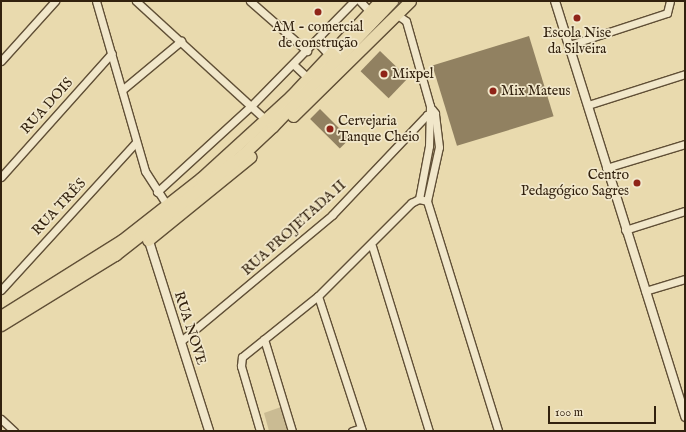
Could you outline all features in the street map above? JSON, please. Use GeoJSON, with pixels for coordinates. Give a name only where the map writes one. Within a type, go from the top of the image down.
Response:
{"type":"FeatureCollection","features":[{"type":"Feature","properties":{"kind":"main road"},"geometry":{"type":"LineString","coordinates":[[1,316],[122,240],[167,205],[266,120],[329,55],[376,11],[392,1]]}},
{"type":"Feature","properties":{"kind":"main road"},"geometry":{"type":"LineString","coordinates":[[1,325],[56,293],[147,236],[211,191],[410,1]]}},
{"type":"Feature","properties":{"kind":"main road"},"geometry":{"type":"LineString","coordinates":[[376,11],[396,14]]}},
{"type":"Feature","properties":{"kind":"main road"},"geometry":{"type":"LineString","coordinates":[[147,236],[193,194],[273,126],[376,11]]}},
{"type":"Feature","properties":{"kind":"main road"},"geometry":{"type":"LineString","coordinates":[[193,194],[211,191]]}},
{"type":"Feature","properties":{"kind":"street"},"geometry":{"type":"LineString","coordinates":[[1,61],[55,1]]}},
{"type":"Feature","properties":{"kind":"street"},"geometry":{"type":"LineString","coordinates":[[96,1],[145,171],[157,192],[167,205]]}},
{"type":"Feature","properties":{"kind":"street"},"geometry":{"type":"LineString","coordinates":[[136,1],[252,105],[266,120]]}},
{"type":"Feature","properties":{"kind":"street"},"geometry":{"type":"LineString","coordinates":[[250,1],[307,51]]}},
{"type":"Feature","properties":{"kind":"street"},"geometry":{"type":"LineString","coordinates":[[157,192],[252,105],[307,51],[354,1]]}},
{"type":"Feature","properties":{"kind":"street"},"geometry":{"type":"LineString","coordinates":[[360,1],[376,11]]}},
{"type":"Feature","properties":{"kind":"street"},"geometry":{"type":"LineString","coordinates":[[555,1],[588,104],[625,230],[685,418]]}},
{"type":"Feature","properties":{"kind":"street"},"geometry":{"type":"LineString","coordinates":[[569,45],[667,13],[670,1]]}},
{"type":"Feature","properties":{"kind":"street"},"geometry":{"type":"LineString","coordinates":[[396,14],[406,21],[430,106],[435,112],[439,134],[427,201],[498,431]]}},
{"type":"Feature","properties":{"kind":"street"},"geometry":{"type":"LineString","coordinates":[[122,90],[181,41]]}},
{"type":"Feature","properties":{"kind":"street"},"geometry":{"type":"LineString","coordinates":[[316,41],[329,55]]}},
{"type":"Feature","properties":{"kind":"street","name":"RUA DOIS"},"geometry":{"type":"LineString","coordinates":[[1,177],[112,53]]}},
{"type":"Feature","properties":{"kind":"street"},"geometry":{"type":"LineString","coordinates":[[293,64],[308,78]]}},
{"type":"Feature","properties":{"kind":"street"},"geometry":{"type":"LineString","coordinates":[[588,104],[685,74]]}},
{"type":"Feature","properties":{"kind":"street"},"geometry":{"type":"LineString","coordinates":[[419,199],[430,135],[427,115],[430,106]]}},
{"type":"Feature","properties":{"kind":"street","name":"RUA PROJETADA II"},"geometry":{"type":"LineString","coordinates":[[181,341],[332,215],[427,115],[435,112]]}},
{"type":"Feature","properties":{"kind":"street"},"geometry":{"type":"LineString","coordinates":[[430,135],[439,134]]}},
{"type":"Feature","properties":{"kind":"street","name":"RUA TRÊS"},"geometry":{"type":"LineString","coordinates":[[1,290],[136,142]]}},
{"type":"Feature","properties":{"kind":"street"},"geometry":{"type":"LineString","coordinates":[[606,168],[685,144]]}},
{"type":"Feature","properties":{"kind":"street"},"geometry":{"type":"LineString","coordinates":[[260,431],[241,362],[246,353],[318,296],[372,246],[411,203],[419,199],[427,201]]}},
{"type":"Feature","properties":{"kind":"street"},"geometry":{"type":"LineString","coordinates":[[625,230],[685,212]]}},
{"type":"Feature","properties":{"kind":"street","name":"RUA NOVE"},"geometry":{"type":"LineString","coordinates":[[147,236],[209,431]]}},
{"type":"Feature","properties":{"kind":"street"},"geometry":{"type":"LineString","coordinates":[[372,246],[429,431]]}},
{"type":"Feature","properties":{"kind":"street"},"geometry":{"type":"LineString","coordinates":[[645,291],[685,279]]}},
{"type":"Feature","properties":{"kind":"street"},"geometry":{"type":"LineString","coordinates":[[318,296],[361,430],[352,431]]}},
{"type":"Feature","properties":{"kind":"street"},"geometry":{"type":"LineString","coordinates":[[264,340],[292,431]]}},
{"type":"Feature","properties":{"kind":"street"},"geometry":{"type":"LineString","coordinates":[[1,419],[14,431]]}},
{"type":"Feature","properties":{"kind":"shaded area"},"geometry":{"type":"Polygon","coordinates":[[[281,407],[288,431],[269,431],[264,413],[281,407]]]}},
{"type":"Feature","properties":{"kind":"building","name":"Mix Mateus"},"geometry":{"type":"Polygon","coordinates":[[[529,36],[554,116],[457,146],[432,66],[529,36]]]}},
{"type":"Feature","properties":{"kind":"building","name":"Mixpel"},"geometry":{"type":"Polygon","coordinates":[[[380,51],[408,78],[389,98],[361,71],[380,51]]]}},
{"type":"Feature","properties":{"kind":"building","name":"Cervejaria Tanque Cheio"},"geometry":{"type":"Polygon","coordinates":[[[320,109],[350,139],[340,149],[310,119],[320,109]]]}},
{"type":"Feature","properties":{"kind":"place","name":"AM - comercial de construção"},"geometry":{"type":"Point","coordinates":[318,12]}},
{"type":"Feature","properties":{"kind":"place","name":"Escola Nise da Silveira"},"geometry":{"type":"Point","coordinates":[577,18]}},
{"type":"Feature","properties":{"kind":"place","name":"Mixpel"},"geometry":{"type":"Point","coordinates":[384,74]}},
{"type":"Feature","properties":{"kind":"place","name":"Mix Mateus"},"geometry":{"type":"Point","coordinates":[493,91]}},
{"type":"Feature","properties":{"kind":"place","name":"Cervejaria Tanque Cheio"},"geometry":{"type":"Point","coordinates":[330,129]}},
{"type":"Feature","properties":{"kind":"place","name":"Centro Pedagógico Sagres"},"geometry":{"type":"Point","coordinates":[637,183]}}]}
